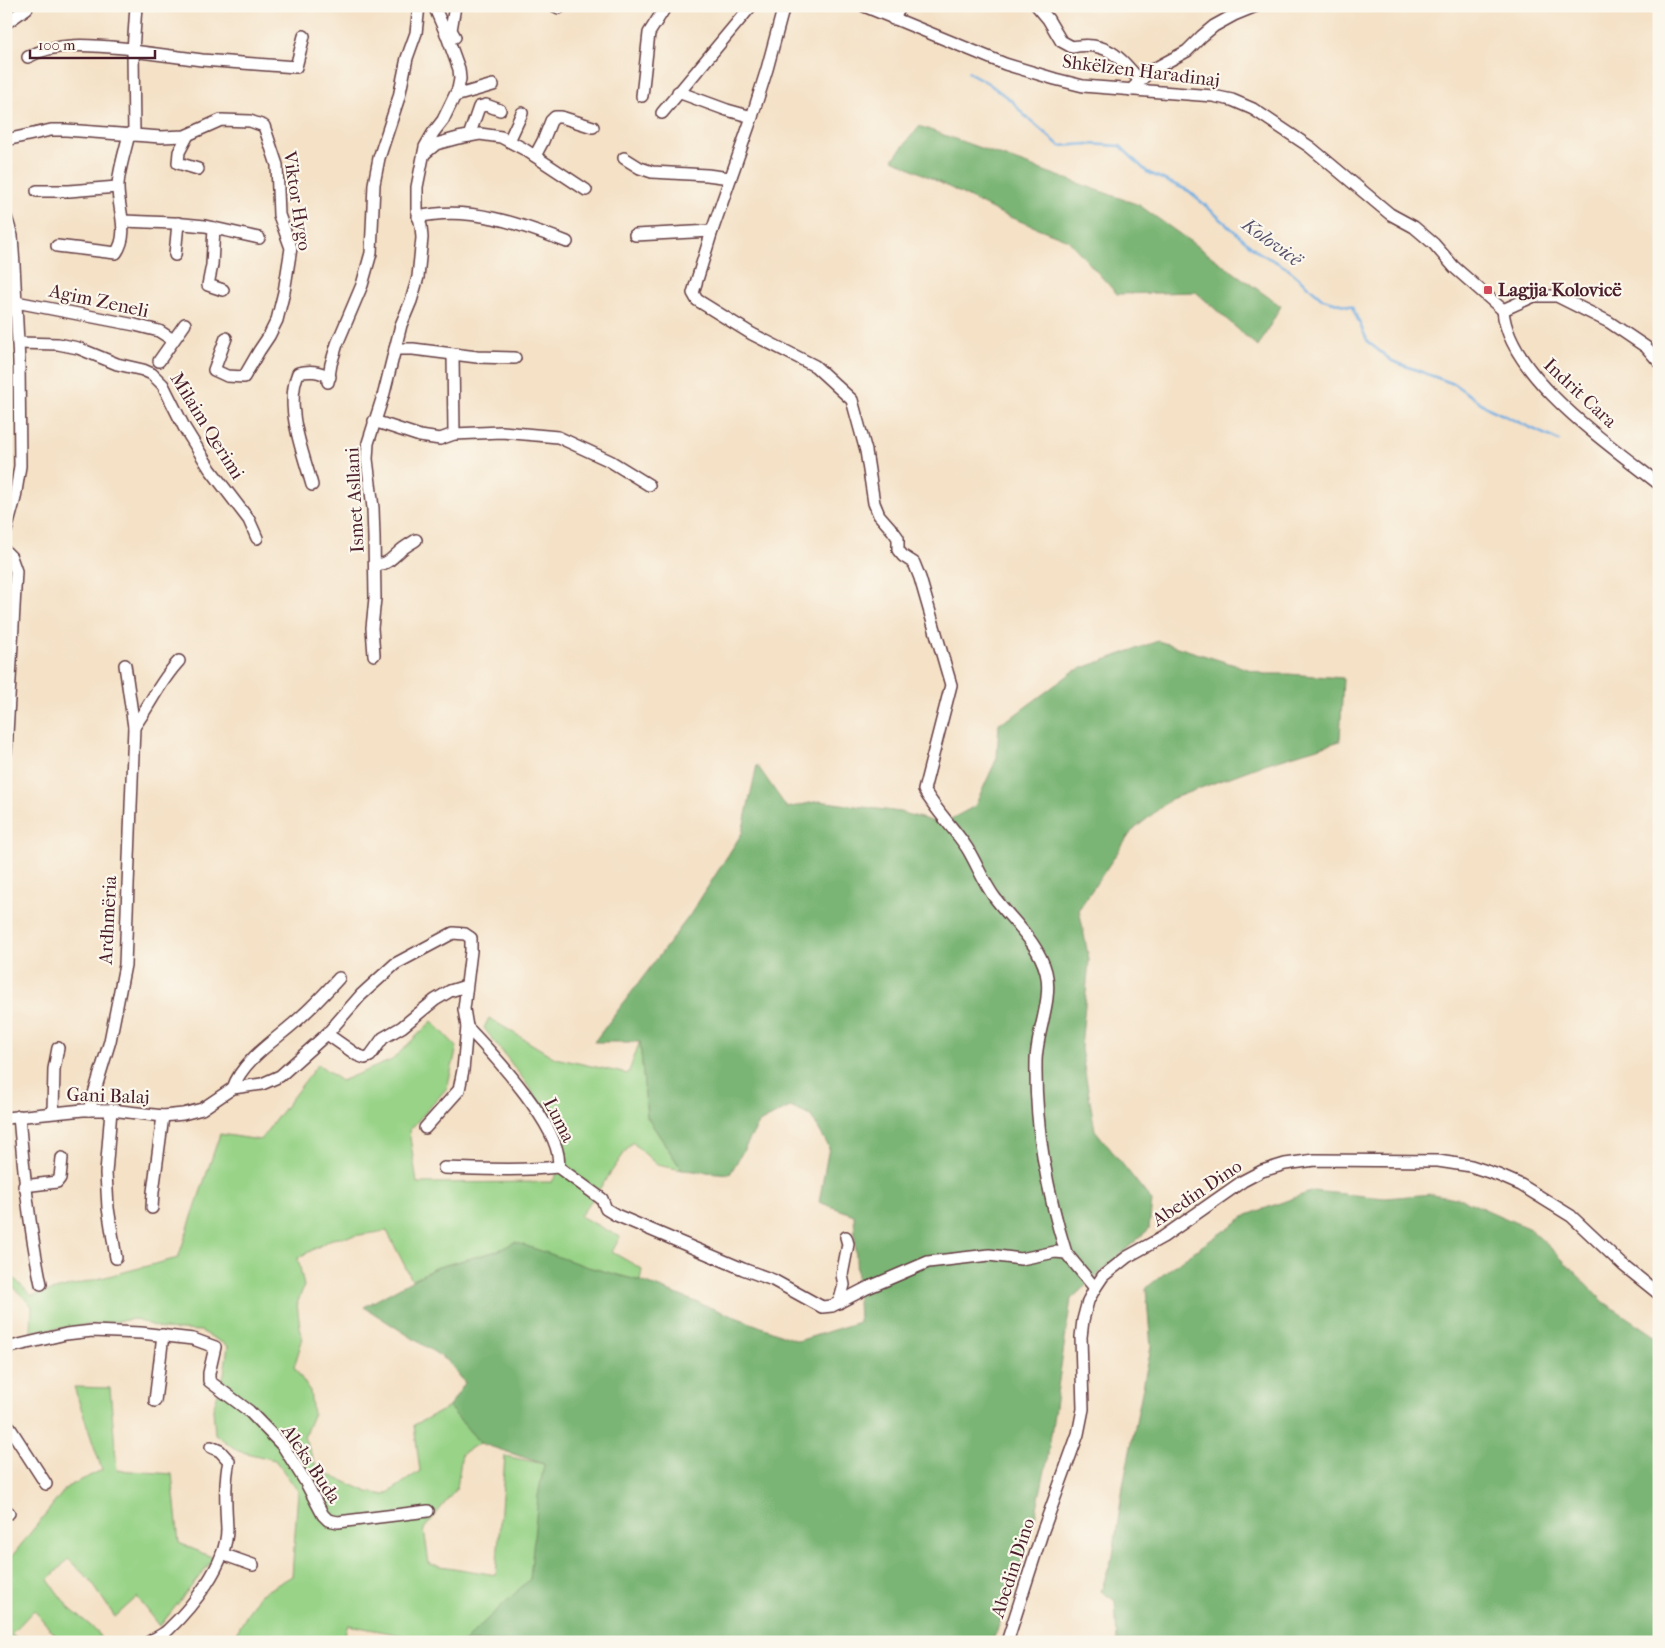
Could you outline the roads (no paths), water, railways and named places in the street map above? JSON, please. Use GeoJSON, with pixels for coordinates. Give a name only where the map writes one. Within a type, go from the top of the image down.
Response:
{"type":"FeatureCollection","features":[{"type":"Feature","properties":{"kind":"street"},"geometry":{"type":"LineString","coordinates":[[58,246],[116,253],[120,247],[123,221],[117,187],[132,135],[133,50],[136,6]]}},
{"type":"Feature","properties":{"kind":"street"},"geometry":{"type":"LineString","coordinates":[[312,485],[295,427],[295,381],[298,374],[306,371],[319,372],[329,379],[337,344],[362,285],[371,253],[374,184],[379,158],[398,97],[407,58],[416,33],[419,6]]}},
{"type":"Feature","properties":{"kind":"street","name":"Ismet Asllani"},"geometry":{"type":"LineString","coordinates":[[374,655],[372,628],[375,598],[375,564],[373,508],[367,459],[368,443],[384,393],[401,325],[412,301],[418,277],[422,226],[418,213],[417,187],[425,148],[432,133],[443,120],[460,79],[455,57],[434,6]]}},
{"type":"Feature","properties":{"kind":"street","name":"Ismet Asllani"},"geometry":{"type":"LineString","coordinates":[[455,6],[451,30],[458,47],[454,52],[455,57]]}},
{"type":"Feature","properties":{"kind":"street"},"geometry":{"type":"LineString","coordinates":[[642,96],[649,33],[666,6]]}},
{"type":"Feature","properties":{"kind":"street"},"geometry":{"type":"LineString","coordinates":[[662,112],[751,6]]}},
{"type":"Feature","properties":{"kind":"street"},"geometry":{"type":"LineString","coordinates":[[784,6],[752,117],[692,293],[694,297],[752,334],[815,366],[852,400],[866,451],[874,503],[879,515],[898,538],[898,550],[903,556],[914,563],[951,685],[924,790],[967,849],[996,899],[1022,928],[1038,953],[1045,970],[1049,985],[1036,1060],[1037,1108],[1047,1177],[1056,1221],[1066,1253],[1094,1288]]}},
{"type":"Feature","properties":{"kind":"street","name":"Shkëlzen Haradinaj"},"geometry":{"type":"LineString","coordinates":[[864,6],[1005,64],[1055,79],[1083,86],[1213,96],[1232,100],[1253,109],[1310,147],[1390,214],[1414,227],[1434,244],[1454,267],[1503,310]]}},
{"type":"Feature","properties":{"kind":"street"},"geometry":{"type":"LineString","coordinates":[[893,18],[901,6]]}},
{"type":"Feature","properties":{"kind":"street"},"geometry":{"type":"LineString","coordinates":[[1131,90],[1150,71],[1187,51],[1214,26],[1256,6]]}},
{"type":"Feature","properties":{"kind":"street"},"geometry":{"type":"LineString","coordinates":[[1038,7],[1061,40],[1072,47],[1085,44],[1100,46],[1121,60],[1140,81]]}},
{"type":"Feature","properties":{"kind":"street"},"geometry":{"type":"LineString","coordinates":[[6,23],[27,8]]}},
{"type":"Feature","properties":{"kind":"street"},"geometry":{"type":"LineString","coordinates":[[28,58],[48,48],[85,47],[133,50],[202,60],[296,67],[304,36]]}},
{"type":"Feature","properties":{"kind":"street"},"geometry":{"type":"LineString","coordinates":[[454,96],[493,85]]}},
{"type":"Feature","properties":{"kind":"street"},"geometry":{"type":"LineString","coordinates":[[678,92],[752,117]]}},
{"type":"Feature","properties":{"kind":"street"},"geometry":{"type":"LineString","coordinates":[[469,136],[479,107],[486,105],[500,110]]}},
{"type":"Feature","properties":{"kind":"street"},"geometry":{"type":"LineString","coordinates":[[509,141],[522,113]]}},
{"type":"Feature","properties":{"kind":"street"},"geometry":{"type":"LineString","coordinates":[[535,156],[551,121],[555,117],[561,117],[593,127]]}},
{"type":"Feature","properties":{"kind":"street","name":"Viktor Hygo"},"geometry":{"type":"LineString","coordinates":[[6,140],[58,130],[132,135],[188,135],[221,120],[250,121],[264,126],[277,165],[279,215],[291,248],[286,284],[277,320],[244,377],[227,376],[214,370],[226,338]]}},
{"type":"Feature","properties":{"kind":"street"},"geometry":{"type":"LineString","coordinates":[[424,154],[436,144],[469,136],[480,134],[501,137],[535,156],[586,190]]}},
{"type":"Feature","properties":{"kind":"street"},"geometry":{"type":"LineString","coordinates":[[188,135],[179,152],[178,163],[198,169]]}},
{"type":"Feature","properties":{"kind":"street"},"geometry":{"type":"LineString","coordinates":[[624,158],[640,168],[652,172],[730,178]]}},
{"type":"Feature","properties":{"kind":"street"},"geometry":{"type":"LineString","coordinates":[[37,191],[69,191],[117,187]]}},
{"type":"Feature","properties":{"kind":"street"},"geometry":{"type":"LineString","coordinates":[[418,213],[433,207],[466,208],[505,214]]}},
{"type":"Feature","properties":{"kind":"street"},"geometry":{"type":"LineString","coordinates":[[418,213],[474,215],[544,233],[567,242]]}},
{"type":"Feature","properties":{"kind":"street"},"geometry":{"type":"LineString","coordinates":[[6,217],[12,236],[16,302],[20,466],[15,498],[6,531]]}},
{"type":"Feature","properties":{"kind":"street"},"geometry":{"type":"LineString","coordinates":[[123,221],[178,223],[214,228],[259,238]]}},
{"type":"Feature","properties":{"kind":"street"},"geometry":{"type":"LineString","coordinates":[[176,255],[178,223]]}},
{"type":"Feature","properties":{"kind":"street"},"geometry":{"type":"LineString","coordinates":[[214,228],[212,265],[208,285],[223,290]]}},
{"type":"Feature","properties":{"kind":"street"},"geometry":{"type":"LineString","coordinates":[[635,235],[712,231]]}},
{"type":"Feature","properties":{"kind":"street"},"geometry":{"type":"LineString","coordinates":[[1503,310],[1534,296],[1558,296],[1610,322],[1646,347],[1659,362]]}},
{"type":"Feature","properties":{"kind":"street","name":"Agim Zeneli"},"geometry":{"type":"LineString","coordinates":[[16,302],[135,325],[159,331],[173,340]]}},
{"type":"Feature","properties":{"kind":"street","name":"Indrit Cara"},"geometry":{"type":"LineString","coordinates":[[1503,310],[1512,341],[1533,375],[1571,414],[1659,484]]}},
{"type":"Feature","properties":{"kind":"street"},"geometry":{"type":"LineString","coordinates":[[159,361],[185,324]]}},
{"type":"Feature","properties":{"kind":"street","name":"Milaim Qerimi"},"geometry":{"type":"LineString","coordinates":[[18,343],[58,344],[78,348],[117,364],[152,374],[163,386],[184,428],[210,469],[249,520],[257,538]]}},
{"type":"Feature","properties":{"kind":"street"},"geometry":{"type":"LineString","coordinates":[[395,348],[478,357],[514,358]]}},
{"type":"Feature","properties":{"kind":"street"},"geometry":{"type":"LineString","coordinates":[[452,354],[454,434]]}},
{"type":"Feature","properties":{"kind":"street"},"geometry":{"type":"LineString","coordinates":[[374,422],[440,440],[454,434],[502,432],[558,437],[610,461],[649,485]]}},
{"type":"Feature","properties":{"kind":"street","name":"Ismet Asllani"},"geometry":{"type":"LineString","coordinates":[[375,564],[390,562],[398,552],[416,540]]}},
{"type":"Feature","properties":{"kind":"street"},"geometry":{"type":"LineString","coordinates":[[6,552],[15,564],[16,571],[6,752]]}},
{"type":"Feature","properties":{"kind":"street"},"geometry":{"type":"LineString","coordinates":[[134,727],[143,716],[159,685],[168,672],[179,662]]}},
{"type":"Feature","properties":{"kind":"street","name":"Ardhmëria"},"geometry":{"type":"LineString","coordinates":[[89,1110],[110,1041],[125,965],[134,727],[125,665]]}},
{"type":"Feature","properties":{"kind":"street"},"geometry":{"type":"LineString","coordinates":[[339,978],[304,1015],[246,1065],[236,1079],[233,1088],[262,1084],[280,1076],[327,1034],[362,995],[395,964],[453,933],[465,934],[471,938],[471,951],[464,1009],[467,1027],[459,1090],[425,1128]]}},
{"type":"Feature","properties":{"kind":"street"},"geometry":{"type":"LineString","coordinates":[[327,1034],[357,1055],[365,1058],[370,1056],[383,1038],[402,1027],[435,1000],[450,991],[466,986]]}},
{"type":"Feature","properties":{"kind":"street","name":"Luma"},"geometry":{"type":"LineString","coordinates":[[444,1168],[499,1170],[558,1167],[556,1148],[549,1131],[535,1107],[467,1027]]}},
{"type":"Feature","properties":{"kind":"street","name":"Gani Balaj"},"geometry":{"type":"LineString","coordinates":[[53,1112],[54,1069],[58,1048]]}},
{"type":"Feature","properties":{"kind":"street","name":"Gani Balaj"},"geometry":{"type":"LineString","coordinates":[[6,1118],[89,1110],[111,1110],[163,1116],[183,1114],[202,1109],[233,1088]]}},
{"type":"Feature","properties":{"kind":"street"},"geometry":{"type":"LineString","coordinates":[[111,1110],[106,1173],[108,1208],[116,1258]]}},
{"type":"Feature","properties":{"kind":"street"},"geometry":{"type":"LineString","coordinates":[[20,1116],[24,1186],[41,1284]]}},
{"type":"Feature","properties":{"kind":"street","name":"Gani Balaj"},"geometry":{"type":"LineString","coordinates":[[152,1208],[163,1116]]}},
{"type":"Feature","properties":{"kind":"street"},"geometry":{"type":"LineString","coordinates":[[24,1186],[57,1182],[60,1178],[62,1158]]}},
{"type":"Feature","properties":{"kind":"street","name":"Abedin Dino"},"geometry":{"type":"LineString","coordinates":[[1007,1642],[1042,1534],[1078,1434],[1083,1409],[1083,1320],[1094,1288],[1103,1276],[1127,1257],[1163,1237],[1243,1181],[1262,1171],[1285,1164],[1315,1160],[1438,1160],[1471,1166],[1498,1174],[1521,1185],[1571,1216],[1622,1265],[1659,1294]]}},
{"type":"Feature","properties":{"kind":"street"},"geometry":{"type":"LineString","coordinates":[[558,1167],[602,1199],[606,1209],[616,1215],[773,1280],[822,1307],[832,1306],[865,1289],[928,1262],[989,1255],[1021,1259],[1055,1252],[1066,1253]]}},
{"type":"Feature","properties":{"kind":"street"},"geometry":{"type":"LineString","coordinates":[[839,1303],[844,1285],[842,1275],[848,1244],[846,1236]]}},
{"type":"Feature","properties":{"kind":"street","name":"Aleks Buda"},"geometry":{"type":"LineString","coordinates":[[6,1348],[66,1334],[92,1331],[163,1335],[193,1339],[215,1347],[209,1381],[249,1411],[283,1446],[323,1515],[328,1520],[338,1522],[428,1511]]}},
{"type":"Feature","properties":{"kind":"street"},"geometry":{"type":"LineString","coordinates":[[156,1401],[163,1335]]}},
{"type":"Feature","properties":{"kind":"street"},"geometry":{"type":"LineString","coordinates":[[6,1422],[46,1484]]}},
{"type":"Feature","properties":{"kind":"street"},"geometry":{"type":"LineString","coordinates":[[148,1642],[167,1631],[203,1590],[222,1554],[227,1531],[229,1461],[220,1451],[211,1447]]}},
{"type":"Feature","properties":{"kind":"street"},"geometry":{"type":"LineString","coordinates":[[222,1554],[253,1565]]}},
{"type":"Feature","properties":{"kind":"waterway","name":"Kolovicë"},"geometry":{"type":"LineString","coordinates":[[968,72],[988,83],[1013,102],[1023,114],[1060,146],[1088,144],[1120,146],[1147,172],[1189,191],[1258,252],[1287,268],[1323,299],[1352,307],[1368,342],[1392,361],[1454,384],[1488,408],[1559,441]]}},
{"type":"Feature","properties":{"kind":"place","name":"Lagjja Kolovicë"},"geometry":{"type":"Point","coordinates":[1488,290]}}]}
